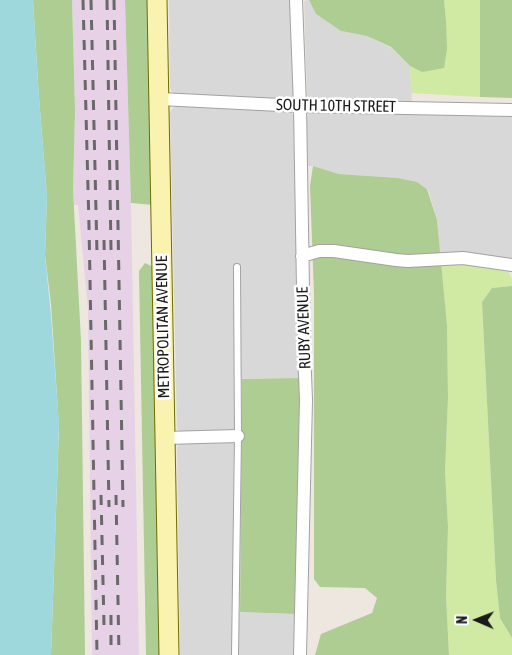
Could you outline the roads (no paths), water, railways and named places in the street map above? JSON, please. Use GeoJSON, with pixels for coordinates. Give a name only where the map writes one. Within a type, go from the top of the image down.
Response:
{"type":"FeatureCollection","features":[{"type":"Feature","properties":{"kind":"main road","name":"METROPOLITAN AVENUE"},"geometry":{"type":"LineString","coordinates":[[157,0],[169,655]]}},
{"type":"Feature","properties":{"kind":"street","name":"RUBY AVENUE"},"geometry":{"type":"LineString","coordinates":[[296,0],[300,106],[306,430],[300,655]]}},
{"type":"Feature","properties":{"kind":"street","name":"SOUTH 10TH STREET"},"geometry":{"type":"LineString","coordinates":[[160,99],[300,106],[512,110]]}},
{"type":"Feature","properties":{"kind":"street"},"geometry":{"type":"LineString","coordinates":[[302,256],[319,251],[334,251],[408,261],[463,258],[512,265]]}},
{"type":"Feature","properties":{"kind":"street"},"geometry":{"type":"LineString","coordinates":[[165,438],[238,436]]}},
{"type":"Feature","properties":{"kind":"lane"},"geometry":{"type":"LineString","coordinates":[[235,655],[238,436],[237,267]]}},
{"type":"Feature","properties":{"kind":"water"},"geometry":{"type":"Polygon","coordinates":[[[0,0],[33,0],[47,196],[45,255],[59,424],[51,655],[0,655],[0,0]]]}},
{"type":"Feature","properties":{"kind":"railway"},"geometry":{"type":"LineString","coordinates":[[83,0],[97,655]]}},
{"type":"Feature","properties":{"kind":"railway"},"geometry":{"type":"LineString","coordinates":[[91,0],[97,253]]}},
{"type":"Feature","properties":{"kind":"railway"},"geometry":{"type":"LineString","coordinates":[[107,0],[111,250]]}},
{"type":"Feature","properties":{"kind":"railway"},"geometry":{"type":"LineString","coordinates":[[114,0],[123,507]]}},
{"type":"Feature","properties":{"kind":"railway"},"geometry":{"type":"LineString","coordinates":[[104,240],[109,507]]}},
{"type":"Feature","properties":{"kind":"railway"},"geometry":{"type":"LineString","coordinates":[[101,495],[104,625]]}},
{"type":"Feature","properties":{"kind":"railway"},"geometry":{"type":"LineString","coordinates":[[116,495],[119,655]]}},
{"type":"Feature","properties":{"kind":"railway"},"geometry":{"type":"LineString","coordinates":[[111,615],[111,655]]}}]}
